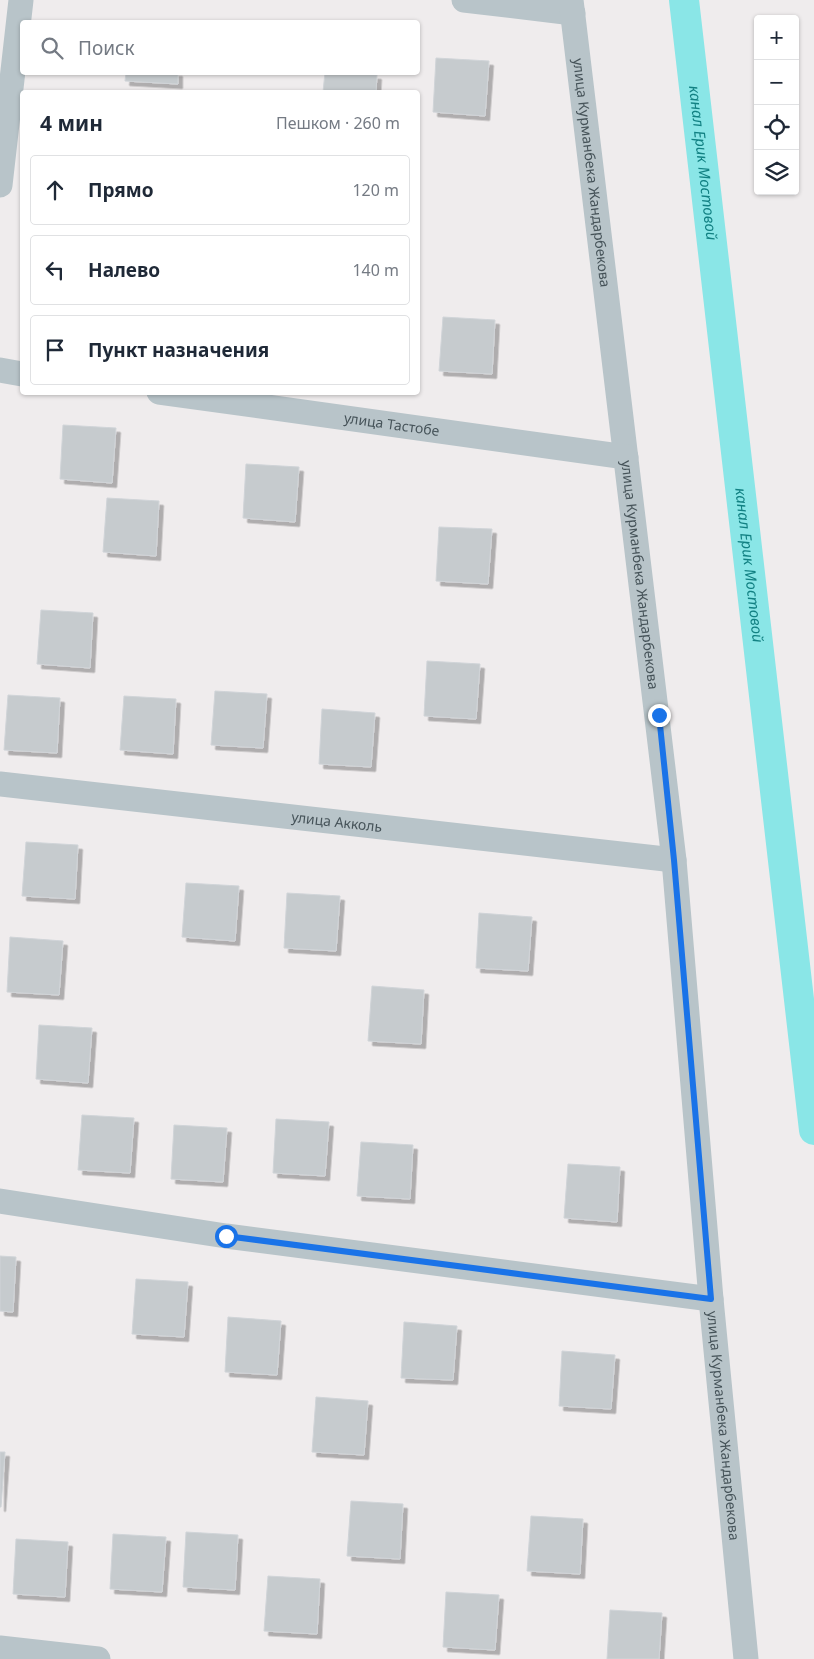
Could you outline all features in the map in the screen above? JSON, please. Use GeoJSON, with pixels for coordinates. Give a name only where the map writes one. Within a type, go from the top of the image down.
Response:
{"type":"FeatureCollection","features":[{"type":"Feature","properties":{"kind":"street"},"geometry":{"type":"LineString","coordinates":[[0,185],[21,0]]}},
{"type":"Feature","properties":{"kind":"street"},"geometry":{"type":"LineString","coordinates":[[464,0],[572,6]]}},
{"type":"Feature","properties":{"kind":"street","name":"улица Курманбека Жандарбекова"},"geometry":{"type":"LineString","coordinates":[[572,6],[659,715],[674,860],[711,1299],[746,1659]]}},
{"type":"Feature","properties":{"kind":"street"},"geometry":{"type":"LineString","coordinates":[[0,370],[20,374]]}},
{"type":"Feature","properties":{"kind":"street","name":"улица Тастобе"},"geometry":{"type":"LineString","coordinates":[[181,395],[626,457]]}},
{"type":"Feature","properties":{"kind":"street","name":"улица Акколь"},"geometry":{"type":"LineString","coordinates":[[0,784],[674,860]]}},
{"type":"Feature","properties":{"kind":"street"},"geometry":{"type":"LineString","coordinates":[[0,1201],[226,1236],[711,1299]]}},
{"type":"Feature","properties":{"kind":"street"},"geometry":{"type":"LineString","coordinates":[[0,1648],[98,1659]]}},
{"type":"Feature","properties":{"kind":"building"},"geometry":{"type":"Polygon","coordinates":[[[436,58],[489,61],[485,116],[433,112],[436,58]]]}},
{"type":"Feature","properties":{"kind":"building"},"geometry":{"type":"Polygon","coordinates":[[[126,75],[178,75],[178,84],[125,81],[126,75]]]}},
{"type":"Feature","properties":{"kind":"building"},"geometry":{"type":"Polygon","coordinates":[[[325,75],[377,75],[376,90],[323,90],[325,75]]]}},
{"type":"Feature","properties":{"kind":"building"},"geometry":{"type":"Polygon","coordinates":[[[443,317],[495,320],[492,374],[439,371],[443,317]]]}},
{"type":"Feature","properties":{"kind":"building"},"geometry":{"type":"Polygon","coordinates":[[[63,425],[116,428],[112,483],[60,479],[63,425]]]}},
{"type":"Feature","properties":{"kind":"building"},"geometry":{"type":"Polygon","coordinates":[[[246,464],[299,467],[295,522],[243,518],[246,464]]]}},
{"type":"Feature","properties":{"kind":"building"},"geometry":{"type":"Polygon","coordinates":[[[107,498],[159,501],[156,556],[103,552],[107,498]]]}},
{"type":"Feature","properties":{"kind":"building"},"geometry":{"type":"Polygon","coordinates":[[[439,527],[492,529],[488,584],[436,581],[439,527]]]}},
{"type":"Feature","properties":{"kind":"building"},"geometry":{"type":"Polygon","coordinates":[[[41,610],[93,613],[90,668],[37,664],[41,610]]]}},
{"type":"Feature","properties":{"kind":"building"},"geometry":{"type":"Polygon","coordinates":[[[427,661],[480,664],[476,719],[424,716],[427,661]]]}},
{"type":"Feature","properties":{"kind":"building"},"geometry":{"type":"Polygon","coordinates":[[[215,691],[267,694],[263,748],[211,745],[215,691]]]}},
{"type":"Feature","properties":{"kind":"building"},"geometry":{"type":"Polygon","coordinates":[[[8,695],[60,698],[57,753],[4,750],[8,695]]]}},
{"type":"Feature","properties":{"kind":"building"},"geometry":{"type":"Polygon","coordinates":[[[124,696],[176,699],[173,754],[120,750],[124,696]]]}},
{"type":"Feature","properties":{"kind":"building"},"geometry":{"type":"Polygon","coordinates":[[[322,709],[375,713],[371,767],[319,764],[322,709]]]}},
{"type":"Feature","properties":{"kind":"building"},"geometry":{"type":"Polygon","coordinates":[[[26,842],[78,845],[75,899],[22,896],[26,842]]]}},
{"type":"Feature","properties":{"kind":"building"},"geometry":{"type":"Polygon","coordinates":[[[186,883],[239,886],[235,941],[182,937],[186,883]]]}},
{"type":"Feature","properties":{"kind":"building"},"geometry":{"type":"Polygon","coordinates":[[[287,893],[340,896],[336,951],[284,948],[287,893]]]}},
{"type":"Feature","properties":{"kind":"building"},"geometry":{"type":"Polygon","coordinates":[[[479,913],[532,917],[528,971],[476,968],[479,913]]]}},
{"type":"Feature","properties":{"kind":"building"},"geometry":{"type":"Polygon","coordinates":[[[10,937],[63,941],[59,995],[7,992],[10,937]]]}},
{"type":"Feature","properties":{"kind":"building"},"geometry":{"type":"Polygon","coordinates":[[[372,986],[424,990],[421,1044],[368,1041],[372,986]]]}},
{"type":"Feature","properties":{"kind":"building"},"geometry":{"type":"Polygon","coordinates":[[[39,1025],[92,1028],[88,1083],[36,1079],[39,1025]]]}},
{"type":"Feature","properties":{"kind":"building"},"geometry":{"type":"Polygon","coordinates":[[[82,1115],[134,1118],[130,1173],[78,1170],[82,1115]]]}},
{"type":"Feature","properties":{"kind":"building"},"geometry":{"type":"Polygon","coordinates":[[[276,1119],[329,1122],[325,1176],[273,1173],[276,1119]]]}},
{"type":"Feature","properties":{"kind":"building"},"geometry":{"type":"Polygon","coordinates":[[[174,1125],[227,1128],[223,1182],[171,1179],[174,1125]]]}},
{"type":"Feature","properties":{"kind":"building"},"geometry":{"type":"Polygon","coordinates":[[[361,1142],[413,1145],[410,1199],[357,1196],[361,1142]]]}},
{"type":"Feature","properties":{"kind":"building"},"geometry":{"type":"Polygon","coordinates":[[[568,1164],[620,1167],[617,1222],[564,1218],[568,1164]]]}},
{"type":"Feature","properties":{"kind":"building"},"geometry":{"type":"Polygon","coordinates":[[[0,1256],[16,1257],[13,1312],[0,1311],[0,1256]]]}},
{"type":"Feature","properties":{"kind":"building"},"geometry":{"type":"Polygon","coordinates":[[[136,1279],[188,1282],[184,1337],[132,1334],[136,1279]]]}},
{"type":"Feature","properties":{"kind":"building"},"geometry":{"type":"Polygon","coordinates":[[[228,1317],[281,1321],[277,1375],[225,1372],[228,1317]]]}},
{"type":"Feature","properties":{"kind":"building"},"geometry":{"type":"Polygon","coordinates":[[[404,1322],[457,1326],[453,1380],[401,1378],[404,1322]]]}},
{"type":"Feature","properties":{"kind":"building"},"geometry":{"type":"Polygon","coordinates":[[[562,1351],[615,1355],[611,1409],[559,1406],[562,1351]]]}},
{"type":"Feature","properties":{"kind":"building"},"geometry":{"type":"Polygon","coordinates":[[[316,1397],[368,1401],[364,1455],[312,1452],[316,1397]]]}},
{"type":"Feature","properties":{"kind":"building"},"geometry":{"type":"Polygon","coordinates":[[[0,1452],[5,1452],[1,1507],[0,1507],[0,1452]]]}},
{"type":"Feature","properties":{"kind":"building"},"geometry":{"type":"Polygon","coordinates":[[[351,1501],[403,1504],[400,1559],[347,1556],[351,1501]]]}},
{"type":"Feature","properties":{"kind":"building"},"geometry":{"type":"Polygon","coordinates":[[[531,1516],[583,1519],[580,1574],[527,1571],[531,1516]]]}},
{"type":"Feature","properties":{"kind":"building"},"geometry":{"type":"Polygon","coordinates":[[[186,1532],[238,1535],[235,1590],[183,1587],[186,1532]]]}},
{"type":"Feature","properties":{"kind":"building"},"geometry":{"type":"Polygon","coordinates":[[[113,1534],[166,1537],[162,1592],[110,1589],[113,1534]]]}},
{"type":"Feature","properties":{"kind":"building"},"geometry":{"type":"Polygon","coordinates":[[[16,1539],[68,1542],[65,1597],[13,1594],[16,1539]]]}},
{"type":"Feature","properties":{"kind":"building"},"geometry":{"type":"Polygon","coordinates":[[[268,1576],[320,1579],[317,1634],[264,1631],[268,1576]]]}},
{"type":"Feature","properties":{"kind":"building"},"geometry":{"type":"Polygon","coordinates":[[[446,1592],[499,1595],[495,1650],[443,1647],[446,1592]]]}},
{"type":"Feature","properties":{"kind":"building"},"geometry":{"type":"Polygon","coordinates":[[[610,1610],[662,1613],[659,1659],[607,1659],[610,1610]]]}},
{"type":"Feature","properties":{"kind":"waterway","name":"канал Ерик Мостовой"},"geometry":{"type":"LineString","coordinates":[[684,0],[814,1130]]}},
{"type":"Feature","properties":{"kind":"route"},"geometry":{"type":"LineString","coordinates":[[226,1236],[711,1299],[674,860],[659,715]]}}]}
